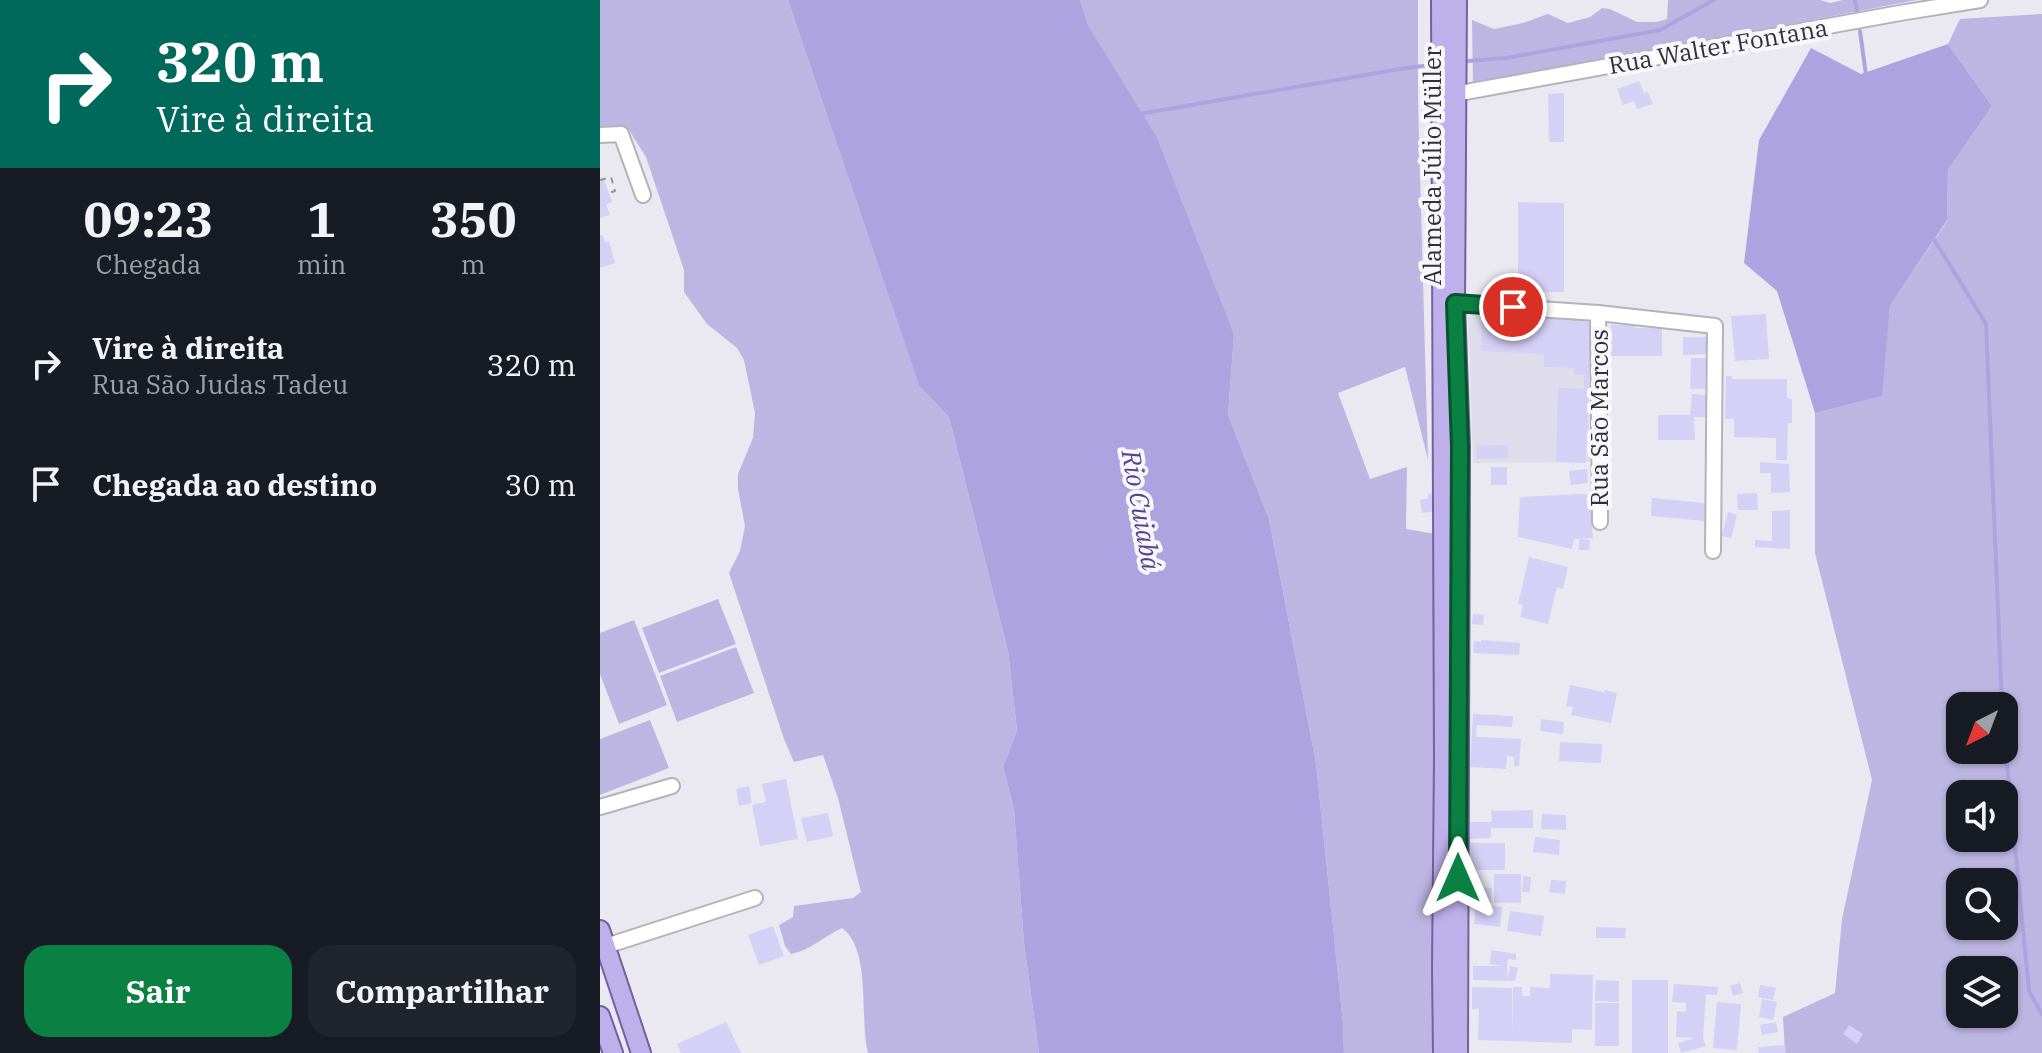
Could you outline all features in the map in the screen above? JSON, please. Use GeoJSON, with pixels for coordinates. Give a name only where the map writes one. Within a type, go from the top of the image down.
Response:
{"type":"FeatureCollection","features":[{"type":"Feature","properties":{"kind":"main road","name":"Alameda Júlio Müller"},"geometry":{"type":"LineString","coordinates":[[1441,0],[1448,95],[1443,1053]]}},
{"type":"Feature","properties":{"kind":"main road","name":"Alameda Júlio Müller"},"geometry":{"type":"LineString","coordinates":[[1448,95],[1457,0]]}},
{"type":"Feature","properties":{"kind":"main road","name":"Alameda Júlio Müller"},"geometry":{"type":"LineString","coordinates":[[1448,303],[1460,447],[1458,1053]]}},
{"type":"Feature","properties":{"kind":"main road"},"geometry":{"type":"LineString","coordinates":[[603,938],[641,1053]]}},
{"type":"Feature","properties":{"kind":"main road"},"geometry":{"type":"LineString","coordinates":[[600,1016],[613,1053]]}},
{"type":"Feature","properties":{"kind":"street","name":"Rua Walter Fontana"},"geometry":{"type":"LineString","coordinates":[[1448,95],[1980,0]]}},
{"type":"Feature","properties":{"kind":"street"},"geometry":{"type":"LineString","coordinates":[[600,135],[621,134],[643,195]]}},
{"type":"Feature","properties":{"kind":"street"},"geometry":{"type":"LineString","coordinates":[[1448,303],[1598,313],[1715,326],[1713,551]]}},
{"type":"Feature","properties":{"kind":"street","name":"Rua São Marcos"},"geometry":{"type":"LineString","coordinates":[[1598,313],[1600,522]]}},
{"type":"Feature","properties":{"kind":"street"},"geometry":{"type":"LineString","coordinates":[[600,807],[672,786]]}},
{"type":"Feature","properties":{"kind":"street"},"geometry":{"type":"LineString","coordinates":[[603,938],[755,898]]}},
{"type":"Feature","properties":{"kind":"path"},"geometry":{"type":"LineString","coordinates":[[600,180],[611,177],[615,191],[609,193]]}},
{"type":"Feature","properties":{"kind":"shaded area"},"geometry":{"type":"Polygon","coordinates":[[[600,0],[788,0],[919,384],[949,417],[1008,651],[1017,730],[1003,767],[1014,809],[1024,943],[1039,1053],[868,1053],[861,968],[851,938],[842,928],[798,952],[791,954],[785,946],[779,925],[793,917],[794,906],[853,898],[861,892],[838,798],[823,755],[794,762],[729,573],[740,551],[745,526],[738,474],[753,438],[755,413],[744,360],[737,348],[707,324],[684,292],[684,270],[646,157],[627,127],[600,127],[600,0]]]}},
{"type":"Feature","properties":{"kind":"shaded area"},"geometry":{"type":"Polygon","coordinates":[[[1080,0],[1418,0],[1428,460],[1405,367],[1338,393],[1370,479],[1407,467],[1406,529],[1436,534],[1437,1053],[1344,1053],[1316,763],[1269,519],[1228,415],[1234,335],[1089,27],[1080,0]]]}},
{"type":"Feature","properties":{"kind":"shaded area"},"geometry":{"type":"Polygon","coordinates":[[[1668,0],[1820,0],[1830,3],[1843,0],[1917,0],[1473,85],[1472,20],[1494,29],[1548,14],[1568,23],[1590,17],[1602,8],[1637,22],[1656,22],[1667,19],[1668,0]]]}},
{"type":"Feature","properties":{"kind":"shaded area"},"geometry":{"type":"Polygon","coordinates":[[[2042,14],[2042,1053],[1785,1053],[1783,1017],[1835,993],[1842,919],[1872,780],[1815,553],[1815,413],[1881,396],[1890,306],[1947,221],[1948,170],[1992,106],[1948,44],[1960,19],[2042,14]]]}},
{"type":"Feature","properties":{"kind":"shaded area"},"geometry":{"type":"Polygon","coordinates":[[[1468,307],[1594,316],[1592,462],[1473,463],[1468,307]]]}},
{"type":"Feature","properties":{"kind":"shaded area"},"geometry":{"type":"Polygon","coordinates":[[[718,599],[736,644],[659,673],[642,628],[718,599]]]}},
{"type":"Feature","properties":{"kind":"shaded area"},"geometry":{"type":"Polygon","coordinates":[[[634,620],[667,705],[619,724],[600,674],[600,633],[634,620]]]}},
{"type":"Feature","properties":{"kind":"shaded area"},"geometry":{"type":"Polygon","coordinates":[[[736,647],[754,693],[677,722],[660,676],[736,647]]]}},
{"type":"Feature","properties":{"kind":"shaded area"},"geometry":{"type":"Polygon","coordinates":[[[650,720],[669,768],[600,795],[600,739],[650,720]]]}},
{"type":"Feature","properties":{"kind":"water","name":"Rio Cuiabá"},"geometry":{"type":"Polygon","coordinates":[[[788,0],[1080,0],[1089,27],[1157,138],[1234,335],[1228,415],[1269,519],[1316,763],[1344,1053],[1039,1053],[1024,943],[1014,809],[1003,767],[1017,730],[1008,651],[949,417],[919,385],[788,0]]]}},
{"type":"Feature","properties":{"kind":"water"},"geometry":{"type":"Polygon","coordinates":[[[1948,44],[1992,106],[1948,170],[1947,220],[1890,306],[1882,396],[1815,413],[1777,291],[1744,263],[1759,140],[1811,48],[1861,74],[1948,44]]]}},
{"type":"Feature","properties":{"kind":"building"},"geometry":{"type":"Polygon","coordinates":[[[1639,81],[1653,104],[1637,109],[1634,101],[1623,105],[1617,89],[1639,81]]]}},
{"type":"Feature","properties":{"kind":"building"},"geometry":{"type":"Polygon","coordinates":[[[1564,93],[1564,142],[1549,142],[1548,94],[1564,93]]]}},
{"type":"Feature","properties":{"kind":"building"},"geometry":{"type":"Polygon","coordinates":[[[604,179],[612,202],[606,204],[610,215],[600,218],[600,181],[604,179]]]}},
{"type":"Feature","properties":{"kind":"building"},"geometry":{"type":"Polygon","coordinates":[[[1518,202],[1564,203],[1564,292],[1518,292],[1518,202]]]}},
{"type":"Feature","properties":{"kind":"building"},"geometry":{"type":"Polygon","coordinates":[[[600,235],[603,235],[605,242],[609,241],[615,263],[600,268],[600,235]]]}},
{"type":"Feature","properties":{"kind":"building"},"geometry":{"type":"Polygon","coordinates":[[[1482,311],[1591,315],[1586,463],[1556,462],[1558,388],[1584,389],[1584,375],[1574,374],[1574,368],[1544,367],[1544,354],[1481,351],[1482,311]]]}},
{"type":"Feature","properties":{"kind":"building"},"geometry":{"type":"Polygon","coordinates":[[[1766,314],[1769,359],[1735,361],[1731,316],[1766,314]]]}},
{"type":"Feature","properties":{"kind":"building"},"geometry":{"type":"Polygon","coordinates":[[[1611,325],[1662,328],[1662,356],[1611,356],[1611,325]]]}},
{"type":"Feature","properties":{"kind":"building"},"geometry":{"type":"Polygon","coordinates":[[[1683,337],[1708,337],[1708,354],[1683,355],[1683,337]]]}},
{"type":"Feature","properties":{"kind":"building"},"geometry":{"type":"Polygon","coordinates":[[[1691,358],[1706,358],[1705,389],[1690,389],[1691,358]]]}},
{"type":"Feature","properties":{"kind":"building"},"geometry":{"type":"Polygon","coordinates":[[[1726,376],[1732,376],[1732,379],[1787,379],[1787,398],[1792,399],[1792,423],[1788,423],[1787,460],[1776,460],[1776,438],[1734,437],[1734,419],[1725,419],[1726,376]]]}},
{"type":"Feature","properties":{"kind":"building"},"geometry":{"type":"Polygon","coordinates":[[[1692,394],[1707,395],[1705,417],[1694,417],[1695,440],[1658,440],[1658,415],[1690,415],[1692,394]]]}},
{"type":"Feature","properties":{"kind":"building"},"geometry":{"type":"Polygon","coordinates":[[[1508,445],[1508,458],[1477,459],[1476,446],[1508,445]]]}},
{"type":"Feature","properties":{"kind":"building"},"geometry":{"type":"Polygon","coordinates":[[[1760,462],[1789,464],[1790,492],[1771,493],[1771,473],[1760,473],[1760,462]]]}},
{"type":"Feature","properties":{"kind":"building"},"geometry":{"type":"Polygon","coordinates":[[[1491,467],[1507,467],[1507,485],[1491,485],[1491,467]]]}},
{"type":"Feature","properties":{"kind":"building"},"geometry":{"type":"Polygon","coordinates":[[[1587,469],[1588,483],[1571,485],[1569,471],[1587,469]]]}},
{"type":"Feature","properties":{"kind":"building"},"geometry":{"type":"Polygon","coordinates":[[[1434,493],[1436,511],[1422,513],[1420,500],[1434,493]]]}},
{"type":"Feature","properties":{"kind":"building"},"geometry":{"type":"Polygon","coordinates":[[[1757,493],[1758,510],[1738,510],[1737,494],[1757,493]]]}},
{"type":"Feature","properties":{"kind":"building"},"geometry":{"type":"Polygon","coordinates":[[[1590,495],[1593,538],[1574,539],[1572,549],[1518,537],[1520,497],[1590,495]]]}},
{"type":"Feature","properties":{"kind":"building"},"geometry":{"type":"Polygon","coordinates":[[[1652,498],[1705,503],[1704,521],[1651,516],[1652,498]]]}},
{"type":"Feature","properties":{"kind":"building"},"geometry":{"type":"Polygon","coordinates":[[[1790,510],[1790,549],[1755,547],[1755,540],[1772,541],[1772,511],[1790,510]]]}},
{"type":"Feature","properties":{"kind":"building"},"geometry":{"type":"Polygon","coordinates":[[[1728,512],[1737,515],[1731,538],[1722,536],[1728,512]]]}},
{"type":"Feature","properties":{"kind":"building"},"geometry":{"type":"Polygon","coordinates":[[[1579,539],[1590,540],[1589,550],[1579,550],[1579,539]]]}},
{"type":"Feature","properties":{"kind":"building"},"geometry":{"type":"Polygon","coordinates":[[[1529,557],[1568,567],[1563,589],[1557,587],[1548,624],[1520,617],[1523,605],[1518,604],[1529,557]]]}},
{"type":"Feature","properties":{"kind":"building"},"geometry":{"type":"Polygon","coordinates":[[[1473,614],[1484,615],[1483,625],[1472,624],[1473,614]]]}},
{"type":"Feature","properties":{"kind":"building"},"geometry":{"type":"Polygon","coordinates":[[[1474,641],[1520,643],[1519,655],[1473,653],[1474,641]]]}},
{"type":"Feature","properties":{"kind":"building"},"geometry":{"type":"Polygon","coordinates":[[[1570,685],[1617,693],[1611,723],[1571,715],[1573,707],[1566,706],[1570,685]]]}},
{"type":"Feature","properties":{"kind":"building"},"geometry":{"type":"Polygon","coordinates":[[[1473,714],[1513,716],[1512,727],[1477,725],[1476,737],[1521,739],[1519,766],[1514,766],[1514,757],[1507,756],[1506,769],[1470,767],[1473,714]]]}},
{"type":"Feature","properties":{"kind":"building"},"geometry":{"type":"Polygon","coordinates":[[[1541,719],[1564,722],[1563,734],[1540,731],[1541,719]]]}},
{"type":"Feature","properties":{"kind":"building"},"geometry":{"type":"Polygon","coordinates":[[[1560,742],[1602,744],[1601,763],[1559,761],[1560,742]]]}},
{"type":"Feature","properties":{"kind":"building"},"geometry":{"type":"Polygon","coordinates":[[[786,779],[798,839],[760,846],[752,805],[766,802],[762,784],[786,779]]]}},
{"type":"Feature","properties":{"kind":"building"},"geometry":{"type":"Polygon","coordinates":[[[749,786],[752,803],[739,806],[736,789],[749,786]]]}},
{"type":"Feature","properties":{"kind":"building"},"geometry":{"type":"Polygon","coordinates":[[[1533,810],[1533,828],[1488,828],[1491,829],[1491,838],[1470,839],[1470,822],[1492,822],[1491,811],[1533,810]]]}},
{"type":"Feature","properties":{"kind":"building"},"geometry":{"type":"Polygon","coordinates":[[[828,813],[833,836],[807,842],[801,818],[828,813]]]}},
{"type":"Feature","properties":{"kind":"building"},"geometry":{"type":"Polygon","coordinates":[[[1542,814],[1566,815],[1566,830],[1541,829],[1542,814]]]}},
{"type":"Feature","properties":{"kind":"building"},"geometry":{"type":"Polygon","coordinates":[[[1535,837],[1560,840],[1559,855],[1533,852],[1535,837]]]}},
{"type":"Feature","properties":{"kind":"building"},"geometry":{"type":"Polygon","coordinates":[[[1470,843],[1505,843],[1505,870],[1471,870],[1470,843]]]}},
{"type":"Feature","properties":{"kind":"building"},"geometry":{"type":"Polygon","coordinates":[[[1494,874],[1521,874],[1521,903],[1494,903],[1494,874]]]}},
{"type":"Feature","properties":{"kind":"building"},"geometry":{"type":"Polygon","coordinates":[[[1523,876],[1531,877],[1530,892],[1522,892],[1523,876]]]}},
{"type":"Feature","properties":{"kind":"building"},"geometry":{"type":"Polygon","coordinates":[[[1551,880],[1566,881],[1565,894],[1549,892],[1551,880]]]}},
{"type":"Feature","properties":{"kind":"building"},"geometry":{"type":"Polygon","coordinates":[[[1480,887],[1492,888],[1491,902],[1479,901],[1480,887]]]}},
{"type":"Feature","properties":{"kind":"building"},"geometry":{"type":"Polygon","coordinates":[[[1476,905],[1502,907],[1500,927],[1474,924],[1476,905]]]}},
{"type":"Feature","properties":{"kind":"building"},"geometry":{"type":"Polygon","coordinates":[[[1510,911],[1544,916],[1541,936],[1507,931],[1510,911]]]}},
{"type":"Feature","properties":{"kind":"building"},"geometry":{"type":"Polygon","coordinates":[[[773,926],[784,956],[759,965],[748,935],[773,926]]]}},
{"type":"Feature","properties":{"kind":"building"},"geometry":{"type":"Polygon","coordinates":[[[1596,927],[1626,928],[1625,938],[1596,938],[1596,927]]]}},
{"type":"Feature","properties":{"kind":"building"},"geometry":{"type":"Polygon","coordinates":[[[1491,950],[1516,954],[1516,960],[1508,959],[1507,966],[1508,980],[1510,966],[1518,968],[1515,981],[1473,980],[1473,966],[1504,966],[1490,964],[1491,950]]]}},
{"type":"Feature","properties":{"kind":"building"},"geometry":{"type":"Polygon","coordinates":[[[1550,974],[1593,975],[1592,1030],[1572,1029],[1572,1043],[1478,1040],[1479,1009],[1472,1009],[1472,987],[1512,988],[1512,1037],[1513,987],[1522,987],[1522,996],[1530,996],[1530,987],[1550,988],[1550,974]]]}},
{"type":"Feature","properties":{"kind":"building"},"geometry":{"type":"Polygon","coordinates":[[[1596,980],[1619,981],[1619,1002],[1595,1001],[1596,980]]]}},
{"type":"Feature","properties":{"kind":"building"},"geometry":{"type":"Polygon","coordinates":[[[1632,980],[1668,980],[1668,1053],[1632,1053],[1632,980]]]}},
{"type":"Feature","properties":{"kind":"building"},"geometry":{"type":"Polygon","coordinates":[[[1740,983],[1743,993],[1733,996],[1730,986],[1740,983]]]}},
{"type":"Feature","properties":{"kind":"building"},"geometry":{"type":"Polygon","coordinates":[[[1674,984],[1718,987],[1717,995],[1706,994],[1703,1038],[1706,1046],[1681,1053],[1678,1043],[1695,1038],[1676,1037],[1677,1011],[1686,1012],[1686,1003],[1672,1002],[1674,984]]]}},
{"type":"Feature","properties":{"kind":"building"},"geometry":{"type":"Polygon","coordinates":[[[1760,985],[1776,988],[1773,1000],[1758,997],[1760,985]]]}},
{"type":"Feature","properties":{"kind":"building"},"geometry":{"type":"Polygon","coordinates":[[[1762,999],[1777,1002],[1773,1020],[1759,1017],[1762,999]]]}},
{"type":"Feature","properties":{"kind":"building"},"geometry":{"type":"Polygon","coordinates":[[[1717,1002],[1741,1004],[1737,1050],[1713,1048],[1717,1002]]]}},
{"type":"Feature","properties":{"kind":"building"},"geometry":{"type":"Polygon","coordinates":[[[1595,1003],[1619,1003],[1619,1046],[1595,1046],[1595,1003]]]}},
{"type":"Feature","properties":{"kind":"building"},"geometry":{"type":"Polygon","coordinates":[[[726,1022],[741,1053],[681,1053],[677,1044],[726,1022]]]}},
{"type":"Feature","properties":{"kind":"building"},"geometry":{"type":"Polygon","coordinates":[[[1776,1022],[1778,1032],[1762,1035],[1760,1025],[1776,1022]]]}},
{"type":"Feature","properties":{"kind":"building"},"geometry":{"type":"Polygon","coordinates":[[[1849,1025],[1863,1034],[1857,1044],[1843,1034],[1849,1025]]]}},
{"type":"Feature","properties":{"kind":"building"},"geometry":{"type":"Polygon","coordinates":[[[1785,1045],[1786,1053],[1759,1053],[1758,1047],[1785,1045]]]}},
{"type":"Feature","properties":{"kind":"waterway"},"geometry":{"type":"LineString","coordinates":[[1468,61],[1506,58],[1660,30],[1714,0]]}},
{"type":"Feature","properties":{"kind":"waterway"},"geometry":{"type":"LineString","coordinates":[[1855,0],[1857,11]]}},
{"type":"Feature","properties":{"kind":"waterway"},"geometry":{"type":"LineString","coordinates":[[1860,31],[1866,75]]}},
{"type":"Feature","properties":{"kind":"waterway"},"geometry":{"type":"LineString","coordinates":[[1139,114],[1432,65]]}},
{"type":"Feature","properties":{"kind":"waterway"},"geometry":{"type":"LineString","coordinates":[[1932,236],[1986,324],[2001,692]]}},
{"type":"Feature","properties":{"kind":"waterway"},"geometry":{"type":"LineString","coordinates":[[2007,764],[2029,991],[2042,1014]]}},
{"type":"Feature","properties":{"kind":"route"},"geometry":{"type":"LineString","coordinates":[[1458,878],[1460,447],[1455,303],[1513,307]]}}]}
